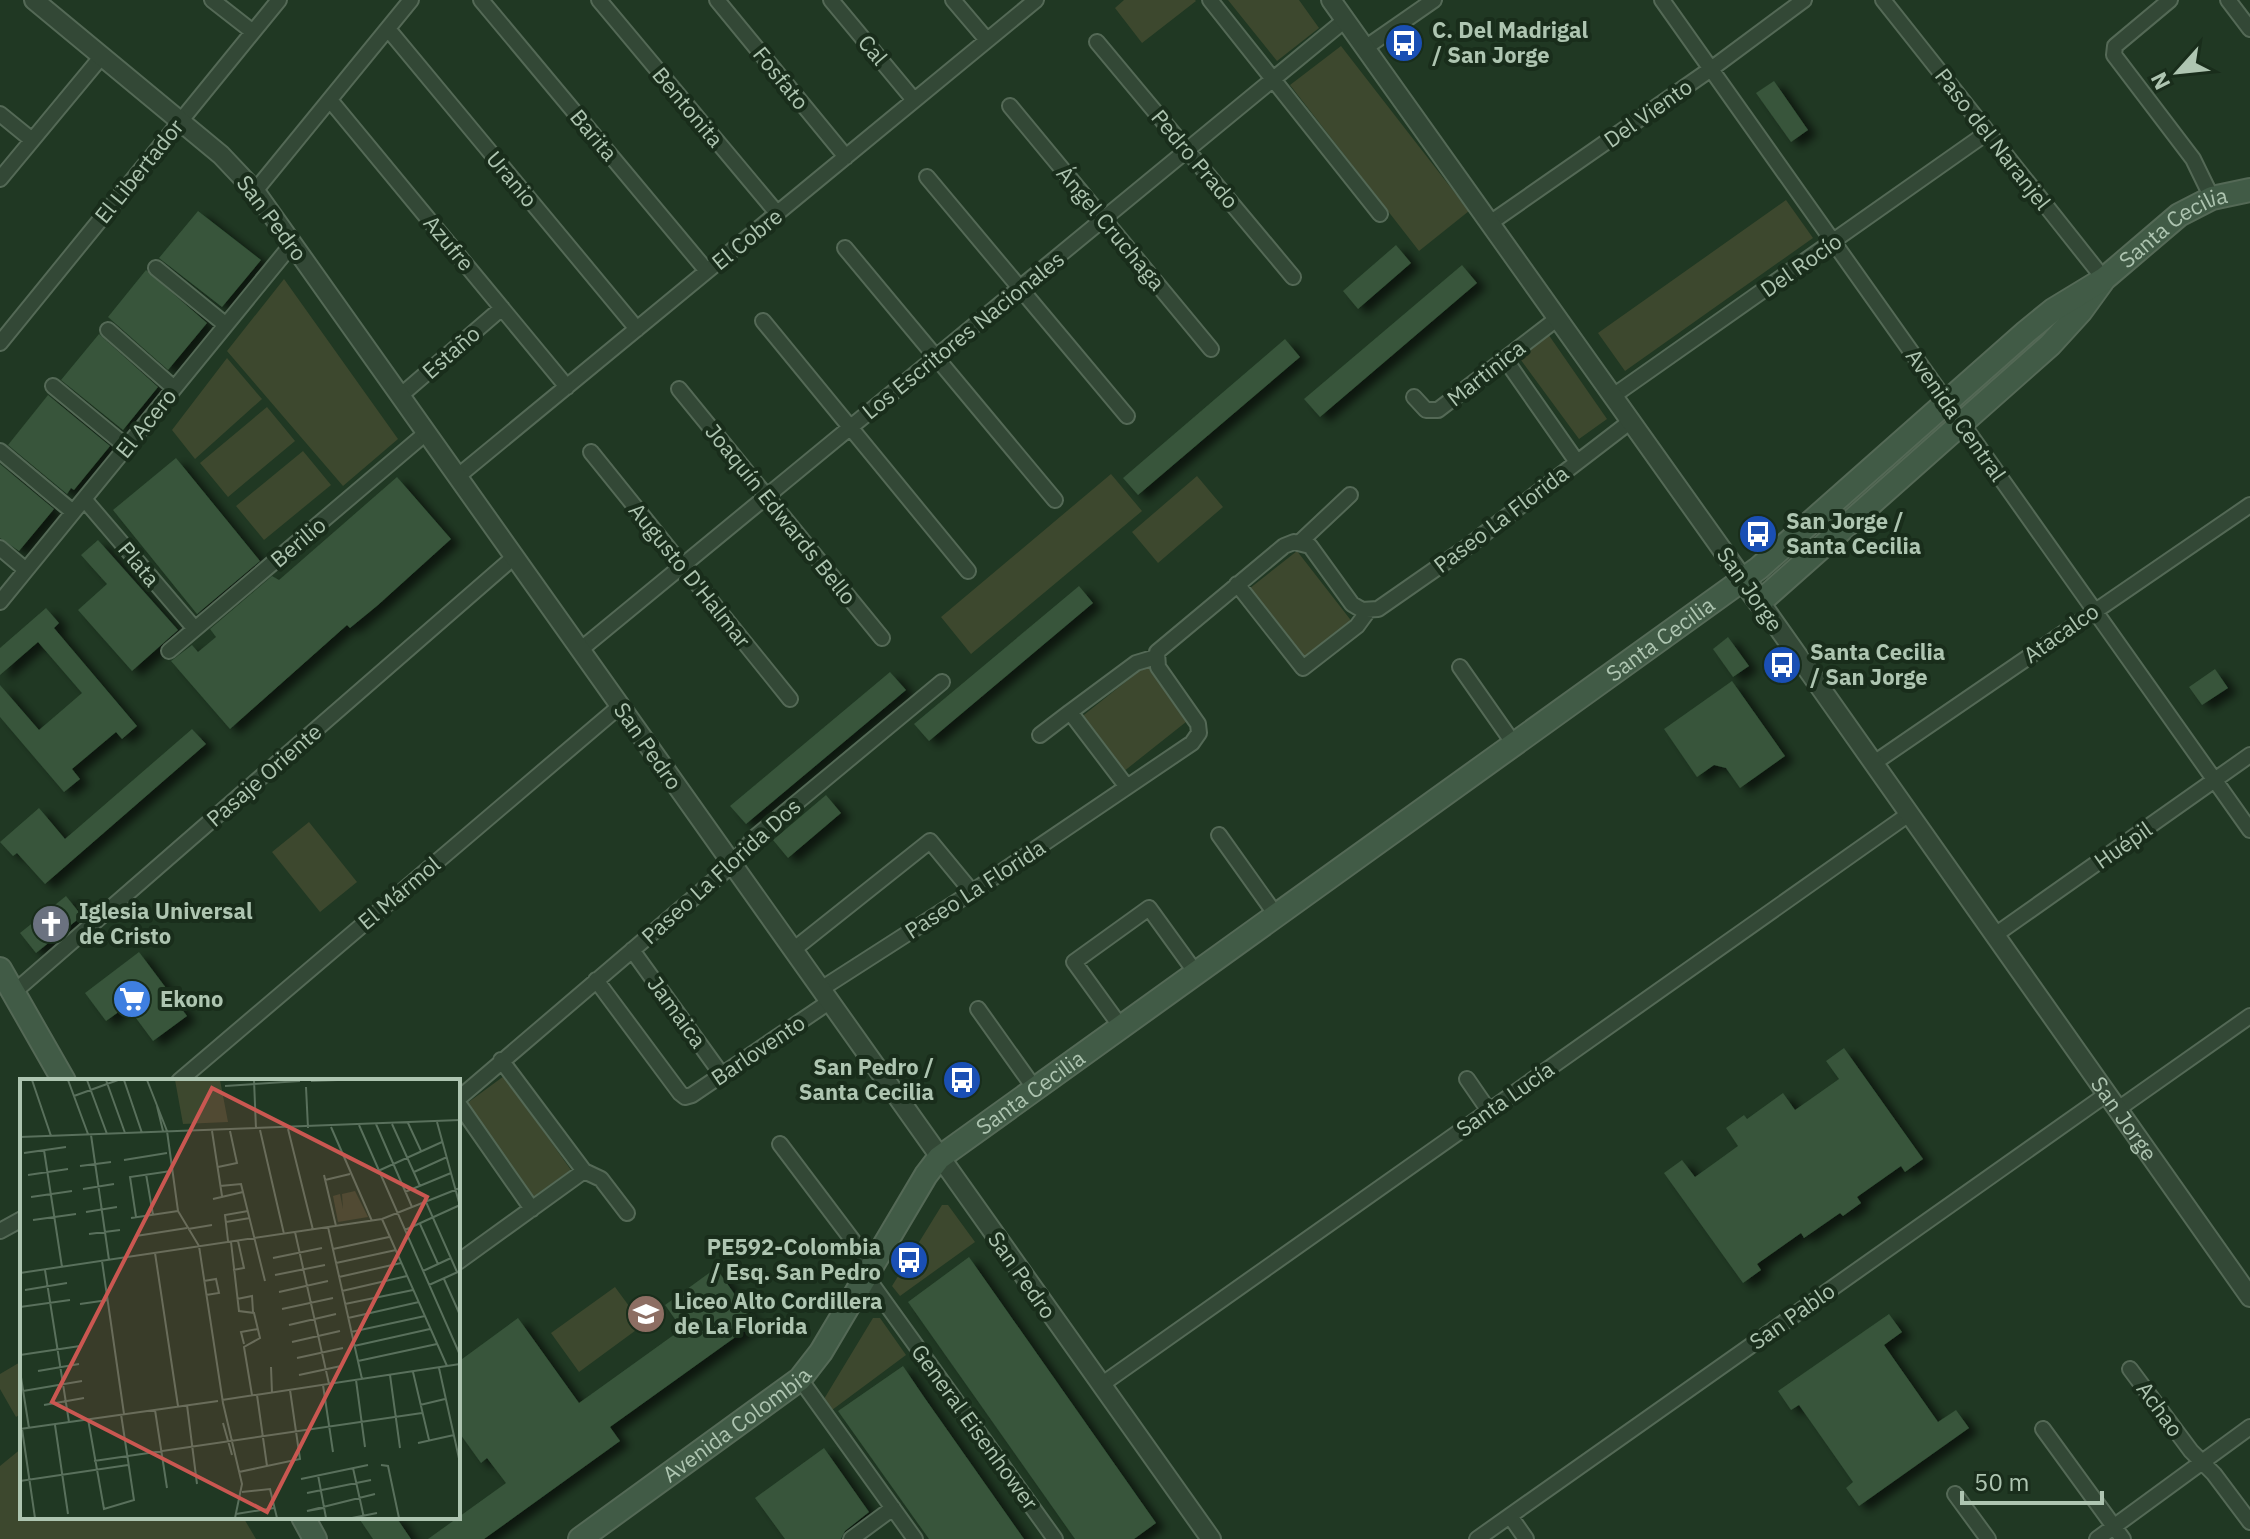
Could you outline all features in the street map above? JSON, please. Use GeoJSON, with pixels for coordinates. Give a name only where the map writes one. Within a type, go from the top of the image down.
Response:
{"type":"FeatureCollection","features":[{"type":"Feature","properties":{"kind":"main road","name":"Santa Cecilia"},"geometry":{"type":"LineString","coordinates":[[939,1158],[1759,568],[2053,310],[2104,279],[2167,223],[2212,198],[2250,190]]}},
{"type":"Feature","properties":{"kind":"main road","name":"Santa Cecilia"},"geometry":{"type":"LineString","coordinates":[[1760,602],[2050,345],[2081,311],[2104,279]]}},
{"type":"Feature","properties":{"kind":"main road","name":"San Jorge"},"geometry":{"type":"LineString","coordinates":[[1743,579],[1760,602]]}},
{"type":"Feature","properties":{"kind":"main road"},"geometry":{"type":"LineString","coordinates":[[0,969],[63,1079]]}},
{"type":"Feature","properties":{"kind":"main road","name":"Avenida Colombia"},"geometry":{"type":"LineString","coordinates":[[587,1537],[800,1379],[821,1352],[939,1158]]}},
{"type":"Feature","properties":{"kind":"main road"},"geometry":{"type":"LineString","coordinates":[[304,1519],[315,1539]]}},
{"type":"Feature","properties":{"kind":"street","name":"San Pedro"},"geometry":{"type":"LineString","coordinates":[[34,0],[221,155],[255,191],[1211,1539]]}},
{"type":"Feature","properties":{"kind":"street"},"geometry":{"type":"LineString","coordinates":[[212,0],[253,32]]}},
{"type":"Feature","properties":{"kind":"street","name":"El Libertador"},"geometry":{"type":"LineString","coordinates":[[0,343],[279,0]]}},
{"type":"Feature","properties":{"kind":"street"},"geometry":{"type":"LineString","coordinates":[[255,191],[411,0]]}},
{"type":"Feature","properties":{"kind":"street","name":"Barita"},"geometry":{"type":"LineString","coordinates":[[481,0],[707,271]]}},
{"type":"Feature","properties":{"kind":"street","name":"Bentonita"},"geometry":{"type":"LineString","coordinates":[[599,0],[777,213]]}},
{"type":"Feature","properties":{"kind":"street","name":"Fosfato"},"geometry":{"type":"LineString","coordinates":[[717,0],[846,157]]}},
{"type":"Feature","properties":{"kind":"street","name":"Cal"},"geometry":{"type":"LineString","coordinates":[[831,0],[914,100]]}},
{"type":"Feature","properties":{"kind":"street"},"geometry":{"type":"LineString","coordinates":[[953,0],[987,40]]}},
{"type":"Feature","properties":{"kind":"street","name":"El Cobre"},"geometry":{"type":"LineString","coordinates":[[457,477],[1036,0]]}},
{"type":"Feature","properties":{"kind":"street"},"geometry":{"type":"LineString","coordinates":[[1210,0],[1380,214]]}},
{"type":"Feature","properties":{"kind":"street","name":"San Jorge"},"geometry":{"type":"LineString","coordinates":[[1331,0],[1743,579]]}},
{"type":"Feature","properties":{"kind":"street"},"geometry":{"type":"LineString","coordinates":[[1365,48],[1434,0]]}},
{"type":"Feature","properties":{"kind":"street","name":"Avenida Central"},"geometry":{"type":"LineString","coordinates":[[1662,0],[2250,830]]}},
{"type":"Feature","properties":{"kind":"street","name":"Del Viento"},"geometry":{"type":"LineString","coordinates":[[1490,223],[1711,69],[1804,0]]}},
{"type":"Feature","properties":{"kind":"street","name":"Paso del Naranjel"},"geometry":{"type":"LineString","coordinates":[[1883,0],[2104,279]]}},
{"type":"Feature","properties":{"kind":"street"},"geometry":{"type":"LineString","coordinates":[[2170,0],[2119,42],[2114,50],[2116,60],[2193,159],[2212,198]]}},
{"type":"Feature","properties":{"kind":"street"},"geometry":{"type":"LineString","coordinates":[[2228,0],[2250,29]]}},
{"type":"Feature","properties":{"kind":"street","name":"Los Escritores Nacionales"},"geometry":{"type":"LineString","coordinates":[[580,650],[1345,20]]}},
{"type":"Feature","properties":{"kind":"street","name":"Uranio"},"geometry":{"type":"LineString","coordinates":[[388,29],[637,329]]}},
{"type":"Feature","properties":{"kind":"street","name":"Pedro Prado"},"geometry":{"type":"LineString","coordinates":[[1097,42],[1293,277]]}},
{"type":"Feature","properties":{"kind":"street"},"geometry":{"type":"LineString","coordinates":[[0,179],[102,56]]}},
{"type":"Feature","properties":{"kind":"street","name":"Azufre"},"geometry":{"type":"LineString","coordinates":[[330,100],[567,387]]}},
{"type":"Feature","properties":{"kind":"street","name":"Ángel Cruchaga"},"geometry":{"type":"LineString","coordinates":[[1010,106],[1211,349]]}},
{"type":"Feature","properties":{"kind":"street"},"geometry":{"type":"LineString","coordinates":[[0,114],[32,140]]}},
{"type":"Feature","properties":{"kind":"street","name":"Del Rocío"},"geometry":{"type":"LineString","coordinates":[[1613,396],[1988,132]]}},
{"type":"Feature","properties":{"kind":"street"},"geometry":{"type":"LineString","coordinates":[[927,177],[1127,416]]}},
{"type":"Feature","properties":{"kind":"street","name":"El Acero"},"geometry":{"type":"LineString","coordinates":[[0,602],[292,244]]}},
{"type":"Feature","properties":{"kind":"street"},"geometry":{"type":"LineString","coordinates":[[845,248],[1055,500]]}},
{"type":"Feature","properties":{"kind":"street"},"geometry":{"type":"LineString","coordinates":[[156,268],[226,325]]}},
{"type":"Feature","properties":{"kind":"street","name":"Estaño"},"geometry":{"type":"LineString","coordinates":[[400,396],[502,308]]}},
{"type":"Feature","properties":{"kind":"street","name":"Martinica"},"geometry":{"type":"LineString","coordinates":[[1414,397],[1426,410],[1438,410],[1558,318]]}},
{"type":"Feature","properties":{"kind":"street"},"geometry":{"type":"LineString","coordinates":[[763,321],[968,571]]}},
{"type":"Feature","properties":{"kind":"street"},"geometry":{"type":"LineString","coordinates":[[108,330],[174,388]]}},
{"type":"Feature","properties":{"kind":"street"},"geometry":{"type":"LineString","coordinates":[[1505,359],[1577,462]]}},
{"type":"Feature","properties":{"kind":"street"},"geometry":{"type":"LineString","coordinates":[[53,386],[127,447]]}},
{"type":"Feature","properties":{"kind":"street","name":"Joaquín Edwards Bello"},"geometry":{"type":"LineString","coordinates":[[679,389],[882,638]]}},
{"type":"Feature","properties":{"kind":"street","name":"Paseo La Florida"},"geometry":{"type":"LineString","coordinates":[[1237,584],[1303,668],[1357,626],[1368,611],[1382,606],[1467,547],[1631,421]]}},
{"type":"Feature","properties":{"kind":"street","name":"Berilio"},"geometry":{"type":"LineString","coordinates":[[169,651],[426,433]]}},
{"type":"Feature","properties":{"kind":"street"},"geometry":{"type":"LineString","coordinates":[[0,451],[73,512]]}},
{"type":"Feature","properties":{"kind":"street","name":"Augusto D'Halmar"},"geometry":{"type":"LineString","coordinates":[[591,452],[790,699]]}},
{"type":"Feature","properties":{"kind":"street"},"geometry":{"type":"LineString","coordinates":[[1040,735],[1136,663],[1156,657],[1161,647],[1284,546],[1300,542],[1350,495]]}},
{"type":"Feature","properties":{"kind":"street","name":"Plata"},"geometry":{"type":"LineString","coordinates":[[84,499],[195,629]]}},
{"type":"Feature","properties":{"kind":"street","name":"Atacalco"},"geometry":{"type":"LineString","coordinates":[[1874,763],[2250,505]]}},
{"type":"Feature","properties":{"kind":"street"},"geometry":{"type":"LineString","coordinates":[[1300,542],[1313,550],[1352,604],[1368,611]]}},
{"type":"Feature","properties":{"kind":"street"},"geometry":{"type":"LineString","coordinates":[[0,548],[26,570]]}},
{"type":"Feature","properties":{"kind":"street","name":"Pasaje Oriente"},"geometry":{"type":"LineString","coordinates":[[13,993],[514,557]]}},
{"type":"Feature","properties":{"kind":"street","name":"San Jorge"},"geometry":{"type":"LineString","coordinates":[[1760,602],[2112,1102],[2247,1287]]}},
{"type":"Feature","properties":{"kind":"street","name":"Paseo La Florida"},"geometry":{"type":"LineString","coordinates":[[825,996],[1192,743],[1199,733],[1196,720],[1158,667],[1156,657]]}},
{"type":"Feature","properties":{"kind":"street"},"geometry":{"type":"LineString","coordinates":[[1460,667],[1514,744]]}},
{"type":"Feature","properties":{"kind":"street","name":"Paseo La Florida Dos"},"geometry":{"type":"LineString","coordinates":[[460,1099],[501,1060],[732,865],[754,838],[942,682]]}},
{"type":"Feature","properties":{"kind":"street","name":"El Mármol"},"geometry":{"type":"LineString","coordinates":[[181,1079],[620,706]]}},
{"type":"Feature","properties":{"kind":"street"},"geometry":{"type":"LineString","coordinates":[[1070,712],[1127,787]]}},
{"type":"Feature","properties":{"kind":"street","name":"Huépil"},"geometry":{"type":"LineString","coordinates":[[1995,935],[2250,755]]}},
{"type":"Feature","properties":{"kind":"street","name":"Santa Lucía"},"geometry":{"type":"LineString","coordinates":[[1101,1385],[1909,814]]}},
{"type":"Feature","properties":{"kind":"street"},"geometry":{"type":"LineString","coordinates":[[1219,835],[1276,915]]}},
{"type":"Feature","properties":{"kind":"street"},"geometry":{"type":"LineString","coordinates":[[793,950],[930,841],[972,892]]}},
{"type":"Feature","properties":{"kind":"street"},"geometry":{"type":"LineString","coordinates":[[1121,1027],[1074,962],[1149,908],[1196,973]]}},
{"type":"Feature","properties":{"kind":"street","name":"Jamaica"},"geometry":{"type":"LineString","coordinates":[[632,950],[722,1075]]}},
{"type":"Feature","properties":{"kind":"street","name":"Jamaica"},"geometry":{"type":"LineString","coordinates":[[596,980],[685,1097]]}},
{"type":"Feature","properties":{"kind":"street","name":"Barlovento"},"geometry":{"type":"LineString","coordinates":[[685,1097],[722,1075],[825,996]]}},
{"type":"Feature","properties":{"kind":"street"},"geometry":{"type":"LineString","coordinates":[[978,1009],[1035,1089]]}},
{"type":"Feature","properties":{"kind":"street","name":"San Pablo"},"geometry":{"type":"LineString","coordinates":[[1477,1539],[2112,1102],[2250,1016]]}},
{"type":"Feature","properties":{"kind":"street"},"geometry":{"type":"LineString","coordinates":[[501,1060],[584,1171],[601,1179],[627,1213]]}},
{"type":"Feature","properties":{"kind":"street"},"geometry":{"type":"LineString","coordinates":[[1467,1079],[1489,1111]]}},
{"type":"Feature","properties":{"kind":"street","name":"Paseo La Florida Dos"},"geometry":{"type":"LineString","coordinates":[[460,1104],[532,1209]]}},
{"type":"Feature","properties":{"kind":"street","name":"General Eisenhower"},"geometry":{"type":"LineString","coordinates":[[780,1144],[1055,1539]]}},
{"type":"Feature","properties":{"kind":"street"},"geometry":{"type":"LineString","coordinates":[[460,1261],[584,1171]]}},
{"type":"Feature","properties":{"kind":"street"},"geometry":{"type":"LineString","coordinates":[[0,1231],[20,1220]]}},
{"type":"Feature","properties":{"kind":"street","name":"Achao"},"geometry":{"type":"LineString","coordinates":[[2130,1369],[2191,1451],[2250,1522]]}},
{"type":"Feature","properties":{"kind":"street"},"geometry":{"type":"LineString","coordinates":[[800,1379],[915,1539]]}},
{"type":"Feature","properties":{"kind":"street"},"geometry":{"type":"LineString","coordinates":[[2097,1539],[2119,1533],[2202,1462],[2250,1427]]}},
{"type":"Feature","properties":{"kind":"street"},"geometry":{"type":"LineString","coordinates":[[2043,1429],[2119,1533]]}},
{"type":"Feature","properties":{"kind":"street"},"geometry":{"type":"LineString","coordinates":[[1955,1494],[1988,1539]]}},
{"type":"Feature","properties":{"kind":"street"},"geometry":{"type":"LineString","coordinates":[[851,1539],[893,1508]]}},
{"type":"Feature","properties":{"kind":"street"},"geometry":{"type":"LineString","coordinates":[[1510,1516],[1526,1539]]}},
{"type":"Feature","properties":{"kind":"green space"},"geometry":{"type":"Polygon","coordinates":[[[1124,0],[1196,1],[1142,43],[1115,8],[1124,0]]]}},
{"type":"Feature","properties":{"kind":"green space"},"geometry":{"type":"Polygon","coordinates":[[[1228,0],[1299,0],[1319,28],[1277,61],[1228,0]]]}},
{"type":"Feature","properties":{"kind":"green space"},"geometry":{"type":"Polygon","coordinates":[[[1341,46],[1469,211],[1419,251],[1290,85],[1341,46]]]}},
{"type":"Feature","properties":{"kind":"green space"},"geometry":{"type":"Polygon","coordinates":[[[1786,200],[1813,238],[1625,371],[1598,333],[1786,200]]]}},
{"type":"Feature","properties":{"kind":"green space"},"geometry":{"type":"Polygon","coordinates":[[[284,279],[398,439],[343,486],[227,351],[284,279]]]}},
{"type":"Feature","properties":{"kind":"green space"},"geometry":{"type":"Polygon","coordinates":[[[1548,334],[1607,419],[1579,439],[1518,356],[1548,334]]]}},
{"type":"Feature","properties":{"kind":"green space"},"geometry":{"type":"Polygon","coordinates":[[[227,358],[262,399],[195,459],[172,430],[227,358]]]}},
{"type":"Feature","properties":{"kind":"green space"},"geometry":{"type":"Polygon","coordinates":[[[267,407],[295,441],[228,497],[200,463],[267,407]]]}},
{"type":"Feature","properties":{"kind":"green space"},"geometry":{"type":"Polygon","coordinates":[[[303,451],[331,485],[264,540],[236,506],[303,451]]]}},
{"type":"Feature","properties":{"kind":"green space"},"geometry":{"type":"Polygon","coordinates":[[[1111,474],[1142,511],[971,654],[941,617],[1111,474]]]}},
{"type":"Feature","properties":{"kind":"green space"},"geometry":{"type":"Polygon","coordinates":[[[1197,476],[1223,507],[1158,563],[1132,532],[1197,476]]]}},
{"type":"Feature","properties":{"kind":"green space"},"geometry":{"type":"Polygon","coordinates":[[[1297,551],[1353,623],[1296,668],[1240,596],[1297,551]]]}},
{"type":"Feature","properties":{"kind":"green space"},"geometry":{"type":"Polygon","coordinates":[[[1148,664],[1191,718],[1123,772],[1080,718],[1148,664]]]}},
{"type":"Feature","properties":{"kind":"green space"},"geometry":{"type":"Polygon","coordinates":[[[309,822],[357,882],[320,912],[272,852],[309,822]]]}},
{"type":"Feature","properties":{"kind":"green space"},"geometry":{"type":"Polygon","coordinates":[[[504,1076],[571,1170],[533,1197],[466,1104],[504,1076]]]}},
{"type":"Feature","properties":{"kind":"green space"},"geometry":{"type":"Polygon","coordinates":[[[942,1205],[948,1205],[975,1242],[900,1296],[892,1286],[942,1205]]]}},
{"type":"Feature","properties":{"kind":"green space"},"geometry":{"type":"Polygon","coordinates":[[[615,1287],[643,1325],[579,1372],[551,1333],[615,1287]]]}},
{"type":"Feature","properties":{"kind":"green space"},"geometry":{"type":"Polygon","coordinates":[[[873,1318],[880,1318],[906,1355],[832,1410],[824,1399],[873,1318]]]}},
{"type":"Feature","properties":{"kind":"green space"},"geometry":{"type":"Polygon","coordinates":[[[20,1362],[20,1414],[16,1417],[0,1389],[0,1374],[20,1362]]]}},
{"type":"Feature","properties":{"kind":"green space"},"geometry":{"type":"Polygon","coordinates":[[[20,1450],[20,1519],[244,1519],[256,1539],[0,1539],[0,1466],[20,1450]]]}},
{"type":"Feature","properties":{"kind":"building"},"geometry":{"type":"Polygon","coordinates":[[[1774,81],[1808,130],[1791,142],[1756,93],[1774,81]]]}},
{"type":"Feature","properties":{"kind":"building"},"geometry":{"type":"Polygon","coordinates":[[[198,211],[261,260],[222,307],[159,258],[198,211]]]}},
{"type":"Feature","properties":{"kind":"building"},"geometry":{"type":"Polygon","coordinates":[[[1396,245],[1411,263],[1358,309],[1343,291],[1396,245]]]}},
{"type":"Feature","properties":{"kind":"building"},"geometry":{"type":"Polygon","coordinates":[[[1462,265],[1477,283],[1320,417],[1304,399],[1462,265]]]}},
{"type":"Feature","properties":{"kind":"building"},"geometry":{"type":"Polygon","coordinates":[[[146,270],[207,323],[168,370],[108,317],[146,270]]]}},
{"type":"Feature","properties":{"kind":"building"},"geometry":{"type":"Polygon","coordinates":[[[99,334],[158,387],[123,430],[61,380],[99,334]]]}},
{"type":"Feature","properties":{"kind":"building"},"geometry":{"type":"Polygon","coordinates":[[[1285,339],[1300,357],[1138,495],[1123,478],[1285,339]]]}},
{"type":"Feature","properties":{"kind":"building"},"geometry":{"type":"Polygon","coordinates":[[[48,395],[110,446],[74,490],[71,488],[67,494],[8,445],[48,395]]]}},
{"type":"Feature","properties":{"kind":"building"},"geometry":{"type":"Polygon","coordinates":[[[176,458],[260,561],[197,614],[113,510],[176,458]]]}},
{"type":"Feature","properties":{"kind":"building"},"geometry":{"type":"Polygon","coordinates":[[[0,464],[54,509],[19,551],[0,538],[0,464]]]}},
{"type":"Feature","properties":{"kind":"building"},"geometry":{"type":"Polygon","coordinates":[[[397,477],[451,539],[378,605],[350,628],[347,625],[230,729],[171,661],[192,645],[198,652],[216,637],[210,629],[272,576],[279,580],[397,477]]]}},
{"type":"Feature","properties":{"kind":"building"},"geometry":{"type":"Polygon","coordinates":[[[98,540],[178,630],[132,671],[78,610],[107,584],[81,555],[98,540]]]}},
{"type":"Feature","properties":{"kind":"building"},"geometry":{"type":"Polygon","coordinates":[[[1079,586],[1093,603],[929,741],[914,724],[1079,586]]]}},
{"type":"Feature","properties":{"kind":"building"},"geometry":{"type":"Polygon","coordinates":[[[46,608],[59,623],[54,628],[137,726],[122,739],[116,732],[72,769],[80,779],[64,792],[0,717],[0,685],[39,730],[82,693],[38,642],[0,675],[0,648],[46,608]]]}},
{"type":"Feature","properties":{"kind":"building"},"geometry":{"type":"Polygon","coordinates":[[[1728,637],[1749,666],[1733,677],[1713,649],[1728,637]]]}},
{"type":"Feature","properties":{"kind":"building"},"geometry":{"type":"Polygon","coordinates":[[[2215,669],[2228,688],[2202,705],[2189,687],[2215,669]]]}},
{"type":"Feature","properties":{"kind":"building"},"geometry":{"type":"Polygon","coordinates":[[[890,672],[906,690],[746,824],[730,806],[890,672]]]}},
{"type":"Feature","properties":{"kind":"building"},"geometry":{"type":"Polygon","coordinates":[[[1732,681],[1785,756],[1740,788],[1726,768],[1714,765],[1697,777],[1664,729],[1732,681]]]}},
{"type":"Feature","properties":{"kind":"building"},"geometry":{"type":"Polygon","coordinates":[[[192,729],[206,744],[45,884],[17,853],[13,856],[0,842],[39,808],[65,839],[192,729]]]}},
{"type":"Feature","properties":{"kind":"building"},"geometry":{"type":"Polygon","coordinates":[[[826,795],[841,813],[788,858],[773,840],[826,795]]]}},
{"type":"Feature","properties":{"kind":"building","name":"Iglesia Universal de Cristo"},"geometry":{"type":"Polygon","coordinates":[[[66,896],[82,916],[36,953],[20,933],[66,896]]]}},
{"type":"Feature","properties":{"kind":"building","name":"Ekono"},"geometry":{"type":"Polygon","coordinates":[[[139,952],[187,1016],[153,1041],[127,1006],[106,1021],[85,993],[139,952]]]}},
{"type":"Feature","properties":{"kind":"building"},"geometry":{"type":"Polygon","coordinates":[[[1844,1048],[1923,1159],[1905,1172],[1901,1166],[1857,1197],[1861,1203],[1843,1216],[1840,1213],[1804,1238],[1801,1233],[1757,1264],[1761,1270],[1743,1283],[1664,1173],[1682,1160],[1695,1177],[1738,1146],[1726,1128],[1744,1115],[1747,1119],[1783,1093],[1795,1110],[1839,1079],[1826,1061],[1844,1048]]]}},
{"type":"Feature","properties":{"kind":"building"},"geometry":{"type":"Polygon","coordinates":[[[969,1257],[1156,1523],[1134,1539],[1075,1539],[908,1302],[969,1257]]]}},
{"type":"Feature","properties":{"kind":"building"},"geometry":{"type":"Polygon","coordinates":[[[716,1268],[755,1323],[610,1427],[620,1441],[484,1539],[428,1539],[460,1519],[506,1483],[487,1458],[481,1463],[460,1434],[460,1361],[518,1318],[579,1403],[682,1329],[665,1305],[716,1268]]]}},
{"type":"Feature","properties":{"kind":"building"},"geometry":{"type":"Polygon","coordinates":[[[1889,1314],[1902,1332],[1884,1345],[1938,1422],[1956,1410],[1969,1428],[1859,1506],[1846,1488],[1853,1482],[1799,1405],[1791,1410],[1778,1391],[1889,1314]]]}},
{"type":"Feature","properties":{"kind":"building"},"geometry":{"type":"Polygon","coordinates":[[[903,1366],[1024,1539],[929,1539],[838,1411],[903,1366]]]}},
{"type":"Feature","properties":{"kind":"building"},"geometry":{"type":"Polygon","coordinates":[[[824,1448],[869,1512],[845,1531],[841,1539],[785,1539],[755,1498],[824,1448]]]}},
{"type":"Feature","properties":{"kind":"building"},"geometry":{"type":"Polygon","coordinates":[[[359,1519],[397,1519],[411,1539],[373,1539],[359,1519]]]}},
{"type":"Feature","properties":{"kind":"place","name":"C. Del Madrigal / San Jorge"},"geometry":{"type":"Point","coordinates":[1404,43]}},
{"type":"Feature","properties":{"kind":"place","name":"San Jorge / Santa Cecilia"},"geometry":{"type":"Point","coordinates":[1758,534]}},
{"type":"Feature","properties":{"kind":"place","name":"Santa Cecilia / San Jorge"},"geometry":{"type":"Point","coordinates":[1782,665]}},
{"type":"Feature","properties":{"kind":"place","name":"Iglesia Universal de Cristo"},"geometry":{"type":"Point","coordinates":[51,924]}},
{"type":"Feature","properties":{"kind":"place","name":"Ekono"},"geometry":{"type":"Point","coordinates":[132,999]}},
{"type":"Feature","properties":{"kind":"place","name":"San Pedro / Santa Cecilia"},"geometry":{"type":"Point","coordinates":[962,1080]}},
{"type":"Feature","properties":{"kind":"place","name":"PE592-Colombia / Esq. San Pedro"},"geometry":{"type":"Point","coordinates":[909,1260]}},
{"type":"Feature","properties":{"kind":"place","name":"Liceo Alto Cordillera de La Florida"},"geometry":{"type":"Point","coordinates":[646,1314]}}]}
